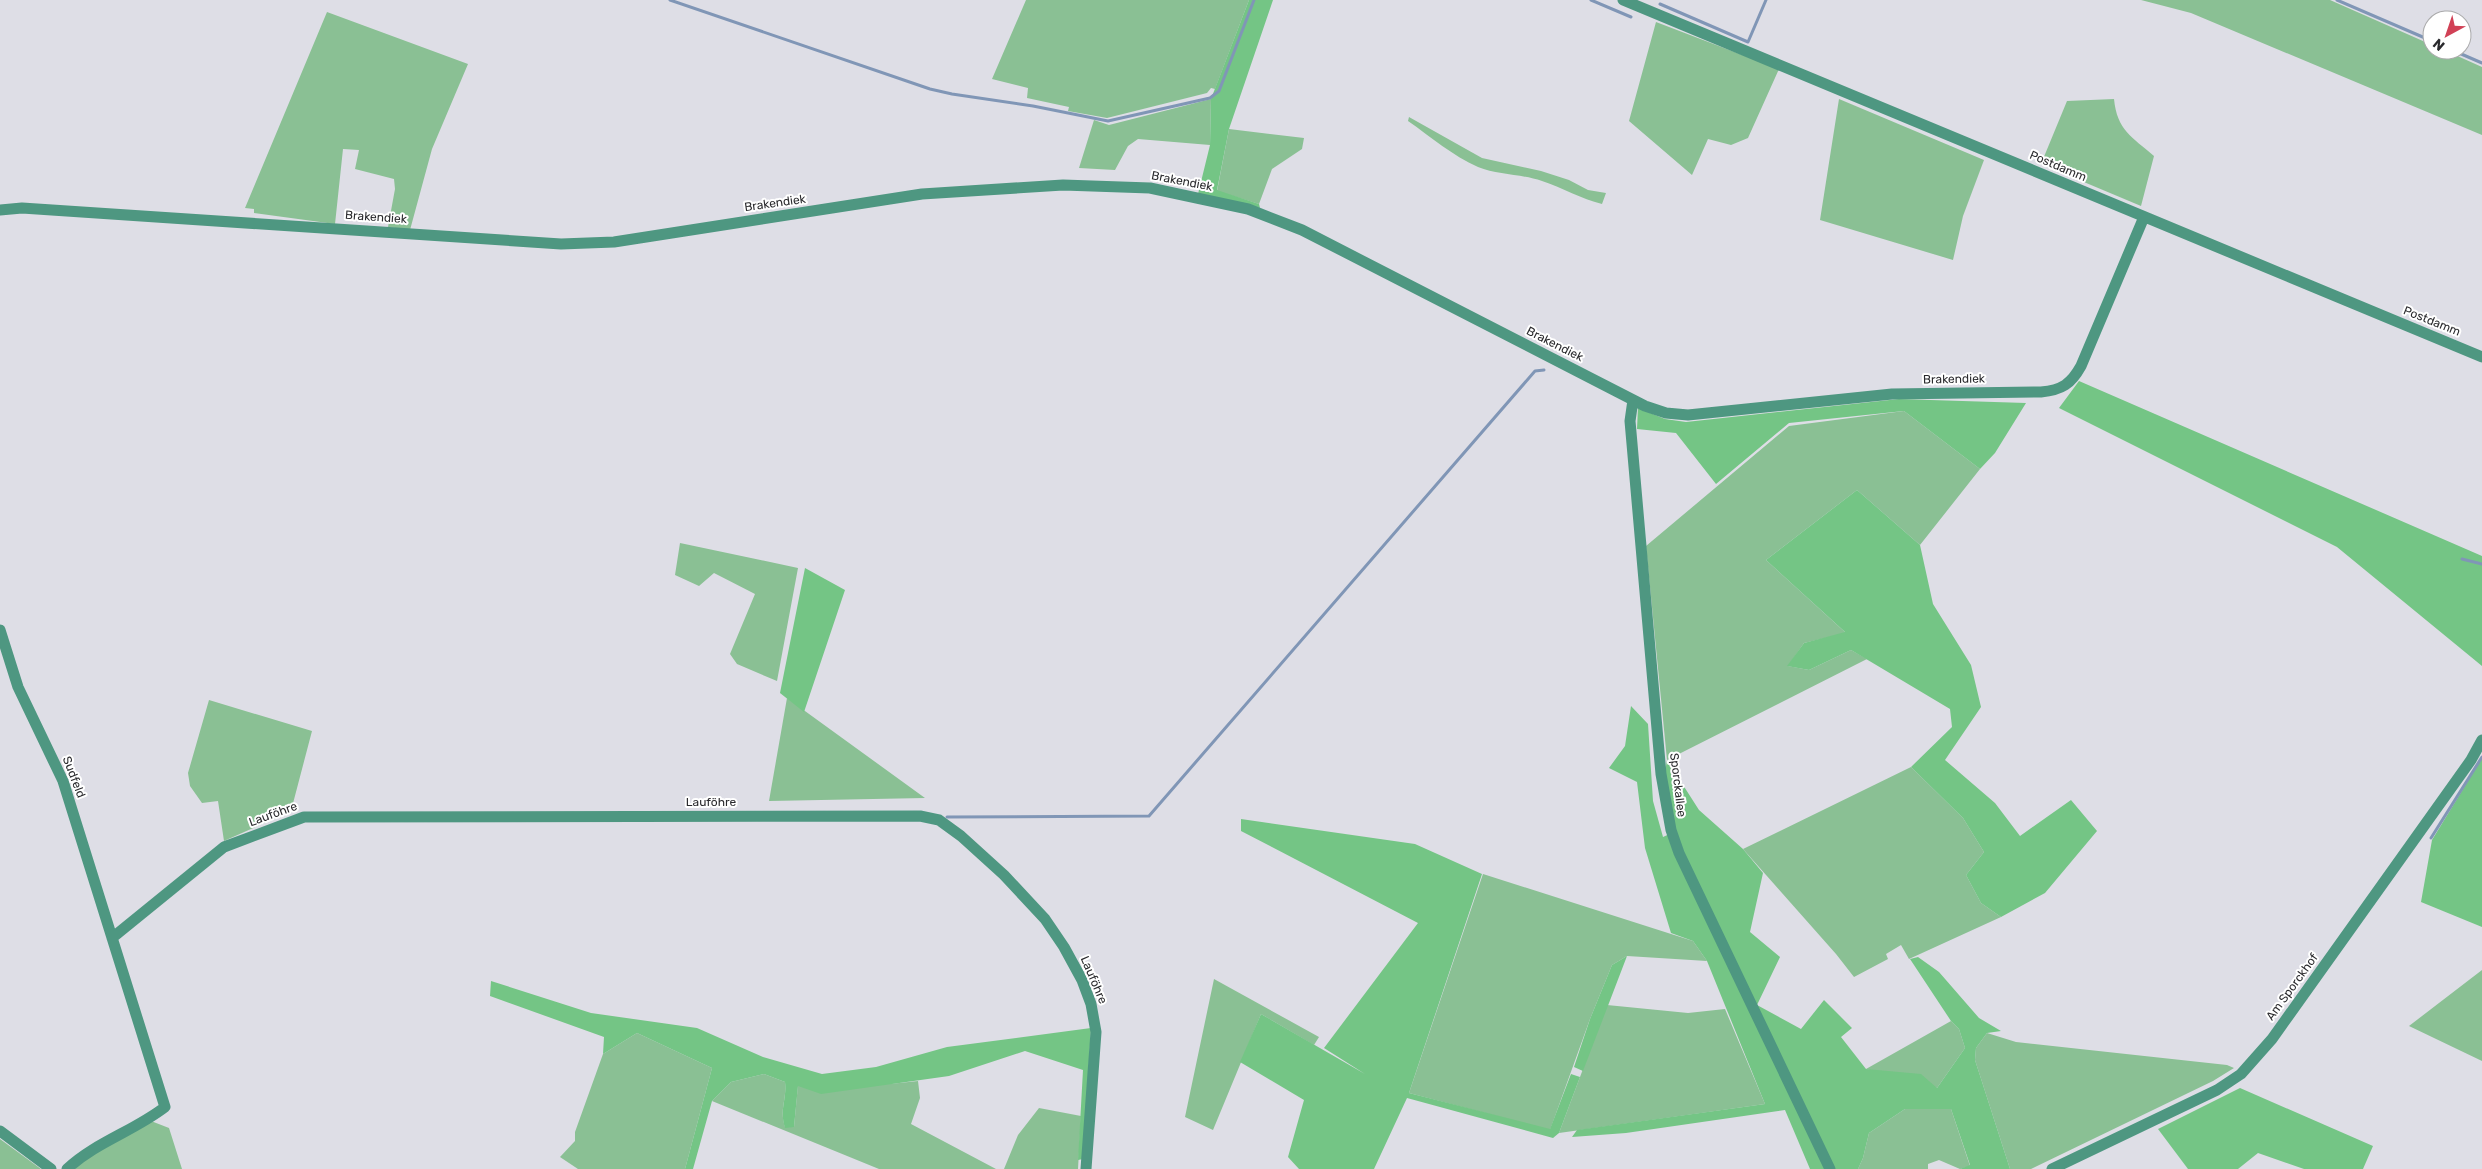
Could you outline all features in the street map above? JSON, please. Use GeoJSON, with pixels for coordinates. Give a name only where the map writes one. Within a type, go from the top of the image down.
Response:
{"type":"FeatureCollection","features":[{"type":"Feature","properties":{"kind":"street","name":"Postdamm"},"geometry":{"type":"LineString","coordinates":[[1623,0],[2482,357]]}},
{"type":"Feature","properties":{"kind":"street","name":"Brakendiek"},"geometry":{"type":"LineString","coordinates":[[0,210],[22,208],[207,219],[561,244],[614,242],[949,192],[1063,185],[1150,188],[1248,209],[1302,230],[1633,400],[1666,413],[1688,415],[1892,394],[2054,391],[2066,386],[2073,380],[2081,366],[2144,217]]}},
{"type":"Feature","properties":{"kind":"street","name":"Sporckallee"},"geometry":{"type":"LineString","coordinates":[[1633,400],[1630,421],[1662,774],[1670,830],[1679,853],[1830,1169]]}},
{"type":"Feature","properties":{"kind":"street","name":"Sudfeld"},"geometry":{"type":"LineString","coordinates":[[0,630],[18,687],[63,781],[165,1107],[153,1116],[82,1155],[67,1169]]}},
{"type":"Feature","properties":{"kind":"street","name":"Am Sporckhof"},"geometry":{"type":"LineString","coordinates":[[2052,1169],[2217,1090],[2246,1070],[2300,999],[2471,760],[2482,740]]}},
{"type":"Feature","properties":{"kind":"street","name":"Lauföhre"},"geometry":{"type":"LineString","coordinates":[[112,938],[224,847],[304,817],[920,816],[939,820],[961,836],[1024,895],[1050,926],[1082,980],[1091,1004],[1096,1032],[1086,1169]]}},
{"type":"Feature","properties":{"kind":"street"},"geometry":{"type":"LineString","coordinates":[[0,1131],[51,1169]]}},
{"type":"Feature","properties":{"kind":"green space"},"geometry":{"type":"Polygon","coordinates":[[[1026,0],[1249,0],[1215,89],[1211,88],[1207,93],[1107,118],[1068,111],[1069,107],[1027,98],[1028,88],[992,79],[1026,0]]]}},
{"type":"Feature","properties":{"kind":"green space"},"geometry":{"type":"Polygon","coordinates":[[[1249,0],[1273,0],[1229,129],[1217,190],[1259,204],[1260,208],[1198,194],[1210,145],[1211,99],[1249,0]]]}},
{"type":"Feature","properties":{"kind":"green space"},"geometry":{"type":"Polygon","coordinates":[[[2141,0],[2330,0],[2422,41],[2422,60],[2466,60],[2482,67],[2482,135],[2191,13],[2141,0]]]}},
{"type":"Feature","properties":{"kind":"green space"},"geometry":{"type":"Polygon","coordinates":[[[327,12],[468,64],[432,149],[410,230],[388,227],[395,189],[394,179],[355,169],[359,150],[343,149],[335,224],[254,213],[254,209],[245,208],[327,12]]]}},
{"type":"Feature","properties":{"kind":"green space"},"geometry":{"type":"Polygon","coordinates":[[[1656,22],[1779,69],[1748,138],[1731,145],[1708,139],[1692,175],[1629,121],[1656,22]]]}},
{"type":"Feature","properties":{"kind":"green space"},"geometry":{"type":"Polygon","coordinates":[[[1211,99],[1210,145],[1138,139],[1128,146],[1115,170],[1079,168],[1094,120],[1109,125],[1211,99]]]}},
{"type":"Feature","properties":{"kind":"green space"},"geometry":{"type":"Polygon","coordinates":[[[1839,99],[1984,160],[1963,216],[1953,260],[1820,220],[1839,99]]]}},
{"type":"Feature","properties":{"kind":"green space"},"geometry":{"type":"Polygon","coordinates":[[[2114,99],[2118,118],[2122,126],[2132,138],[2154,156],[2141,206],[2041,164],[2067,101],[2114,99]]]}},
{"type":"Feature","properties":{"kind":"green space"},"geometry":{"type":"Polygon","coordinates":[[[1409,117],[1482,158],[1541,171],[1569,180],[1588,190],[1606,193],[1602,204],[1542,181],[1478,167],[1434,140],[1408,121],[1409,117]]]}},
{"type":"Feature","properties":{"kind":"green space"},"geometry":{"type":"Polygon","coordinates":[[[1229,129],[1304,138],[1302,149],[1272,169],[1259,204],[1217,191],[1229,129]]]}},
{"type":"Feature","properties":{"kind":"green space"},"geometry":{"type":"Polygon","coordinates":[[[2079,381],[2482,556],[2482,666],[2337,547],[2059,408],[2079,381]]]}},
{"type":"Feature","properties":{"kind":"green space"},"geometry":{"type":"Polygon","coordinates":[[[1899,399],[2026,403],[1995,453],[1980,469],[1904,411],[1789,423],[1716,484],[1676,433],[1637,429],[1638,408],[1665,419],[1686,422],[1899,399]]]}},
{"type":"Feature","properties":{"kind":"green space"},"geometry":{"type":"Polygon","coordinates":[[[1904,411],[1980,469],[1920,545],[1857,490],[1766,560],[1846,633],[1804,643],[1788,666],[1809,670],[1851,650],[1867,659],[1667,760],[1646,546],[1789,426],[1904,411]]]}},
{"type":"Feature","properties":{"kind":"green space"},"geometry":{"type":"Polygon","coordinates":[[[1857,490],[1920,545],[1933,604],[1971,665],[1981,707],[1945,760],[1995,803],[2020,836],[2071,800],[2097,831],[2045,893],[2001,917],[1981,903],[1966,875],[1984,852],[1963,818],[1911,767],[1952,727],[1950,709],[1851,650],[1809,670],[1787,666],[1804,643],[1845,632],[1766,560],[1857,490]]]}},
{"type":"Feature","properties":{"kind":"green space"},"geometry":{"type":"Polygon","coordinates":[[[680,543],[798,568],[777,681],[737,664],[730,654],[755,594],[714,573],[699,586],[675,575],[680,543]]]}},
{"type":"Feature","properties":{"kind":"green space"},"geometry":{"type":"Polygon","coordinates":[[[805,568],[845,590],[804,712],[780,693],[805,568]]]}},
{"type":"Feature","properties":{"kind":"green space"},"geometry":{"type":"Polygon","coordinates":[[[787,698],[925,798],[769,801],[787,698]]]}},
{"type":"Feature","properties":{"kind":"green space"},"geometry":{"type":"Polygon","coordinates":[[[209,700],[312,731],[291,811],[224,841],[218,801],[202,803],[190,786],[188,773],[209,700]]]}},
{"type":"Feature","properties":{"kind":"green space"},"geometry":{"type":"Polygon","coordinates":[[[1631,706],[1648,724],[1653,801],[1663,837],[1676,831],[1665,772],[1667,760],[1699,810],[1743,849],[1763,873],[1750,932],[1780,957],[1757,1005],[1801,1029],[1824,1000],[1852,1028],[1841,1037],[1866,1069],[1921,1074],[1937,1088],[1965,1048],[1959,1029],[1951,1021],[1910,959],[1918,957],[1939,972],[1979,1018],[2001,1031],[1987,1033],[1976,1048],[1975,1060],[2010,1169],[1960,1169],[1970,1165],[1951,1109],[1905,1109],[1869,1133],[1863,1158],[1858,1169],[1810,1169],[1785,1110],[1626,1133],[1572,1137],[1577,1130],[1765,1104],[1707,961],[1693,941],[1671,933],[1645,848],[1637,782],[1609,768],[1625,746],[1631,706]]]}},
{"type":"Feature","properties":{"kind":"green space"},"geometry":{"type":"Polygon","coordinates":[[[2482,758],[2482,927],[2421,902],[2432,840],[2482,758]]]}},
{"type":"Feature","properties":{"kind":"green space"},"geometry":{"type":"Polygon","coordinates":[[[1911,767],[1963,818],[1984,852],[1966,875],[1981,903],[2001,917],[1909,959],[1901,945],[1886,954],[1888,959],[1854,977],[1743,849],[1911,767]]]}},
{"type":"Feature","properties":{"kind":"green space"},"geometry":{"type":"Polygon","coordinates":[[[1241,819],[1415,844],[1482,874],[1409,1093],[1550,1129],[1571,1074],[1580,1077],[1559,1133],[1553,1138],[1407,1098],[1374,1169],[1299,1169],[1288,1157],[1304,1100],[1240,1062],[1261,1014],[1365,1074],[1324,1048],[1418,923],[1241,831],[1241,819]]]}},
{"type":"Feature","properties":{"kind":"green space"},"geometry":{"type":"Polygon","coordinates":[[[1483,874],[1693,941],[1707,961],[1627,956],[1612,965],[1590,1019],[1550,1130],[1409,1093],[1483,874]]]}},
{"type":"Feature","properties":{"kind":"green space"},"geometry":{"type":"Polygon","coordinates":[[[1627,956],[1583,1071],[1574,1067],[1590,1019],[1612,965],[1627,956]]]}},
{"type":"Feature","properties":{"kind":"green space"},"geometry":{"type":"Polygon","coordinates":[[[2482,970],[2482,1061],[2409,1026],[2482,970]]]}},
{"type":"Feature","properties":{"kind":"green space"},"geometry":{"type":"Polygon","coordinates":[[[1214,979],[1319,1037],[1314,1045],[1261,1014],[1213,1130],[1185,1117],[1214,979]]]}},
{"type":"Feature","properties":{"kind":"green space"},"geometry":{"type":"Polygon","coordinates":[[[491,981],[591,1013],[697,1028],[763,1057],[822,1074],[876,1067],[947,1047],[1091,1028],[1083,1159],[1078,1160],[1083,1070],[1025,1051],[949,1076],[821,1094],[798,1086],[794,1127],[785,1128],[783,1110],[785,1082],[764,1074],[731,1082],[712,1101],[693,1169],[685,1169],[712,1068],[637,1033],[603,1054],[604,1037],[490,996],[491,981]]]}},
{"type":"Feature","properties":{"kind":"green space"},"geometry":{"type":"Polygon","coordinates":[[[1607,1005],[1688,1013],[1725,1009],[1765,1104],[1559,1133],[1607,1005]]]}},
{"type":"Feature","properties":{"kind":"green space"},"geometry":{"type":"Polygon","coordinates":[[[1951,1021],[1959,1029],[1965,1048],[1937,1088],[1866,1069],[1951,1021]]]}},
{"type":"Feature","properties":{"kind":"green space"},"geometry":{"type":"Polygon","coordinates":[[[637,1033],[712,1068],[685,1169],[578,1169],[560,1157],[575,1141],[575,1132],[603,1054],[637,1033]]]}},
{"type":"Feature","properties":{"kind":"green space"},"geometry":{"type":"Polygon","coordinates":[[[1987,1033],[2016,1042],[2227,1065],[2234,1068],[2213,1081],[2031,1169],[2010,1169],[1975,1060],[1976,1048],[1987,1033]]]}},
{"type":"Feature","properties":{"kind":"green space"},"geometry":{"type":"Polygon","coordinates":[[[764,1074],[785,1082],[783,1121],[785,1127],[794,1127],[798,1085],[890,1084],[918,1081],[920,1098],[911,1124],[996,1169],[879,1169],[712,1101],[731,1082],[764,1074]]]}},
{"type":"Feature","properties":{"kind":"green space"},"geometry":{"type":"Polygon","coordinates":[[[2240,1088],[2373,1146],[2363,1169],[2304,1169],[2258,1153],[2238,1169],[2188,1169],[2158,1129],[2240,1088]]]}},
{"type":"Feature","properties":{"kind":"green space"},"geometry":{"type":"Polygon","coordinates":[[[1039,1108],[1081,1116],[1078,1169],[1004,1169],[1018,1135],[1039,1108]]]}},
{"type":"Feature","properties":{"kind":"green space"},"geometry":{"type":"Polygon","coordinates":[[[1905,1109],[1951,1109],[1970,1166],[1960,1169],[1939,1160],[1928,1164],[1928,1169],[1858,1169],[1863,1158],[1869,1133],[1905,1109]]]}},
{"type":"Feature","properties":{"kind":"green space"},"geometry":{"type":"Polygon","coordinates":[[[151,1121],[169,1128],[182,1169],[75,1169],[84,1157],[151,1121]]]}},
{"type":"Feature","properties":{"kind":"green space"},"geometry":{"type":"Polygon","coordinates":[[[0,1139],[41,1169],[0,1169],[0,1139]]]}},
{"type":"Feature","properties":{"kind":"waterway"},"geometry":{"type":"LineString","coordinates":[[670,0],[930,89],[1108,121],[1210,98],[1219,91],[1254,0]]}},
{"type":"Feature","properties":{"kind":"waterway"},"geometry":{"type":"LineString","coordinates":[[1591,0],[1631,17]]}},
{"type":"Feature","properties":{"kind":"waterway"},"geometry":{"type":"LineString","coordinates":[[1660,4],[1748,42],[1766,0]]}},
{"type":"Feature","properties":{"kind":"waterway"},"geometry":{"type":"LineString","coordinates":[[2337,0],[2422,37]]}},
{"type":"Feature","properties":{"kind":"waterway"},"geometry":{"type":"LineString","coordinates":[[2472,59],[2482,63]]}},
{"type":"Feature","properties":{"kind":"waterway"},"geometry":{"type":"LineString","coordinates":[[947,817],[1149,816],[1535,371],[1544,370]]}},
{"type":"Feature","properties":{"kind":"waterway"},"geometry":{"type":"LineString","coordinates":[[2462,559],[2482,564]]}},
{"type":"Feature","properties":{"kind":"waterway"},"geometry":{"type":"LineString","coordinates":[[2431,838],[2482,757]]}}]}
